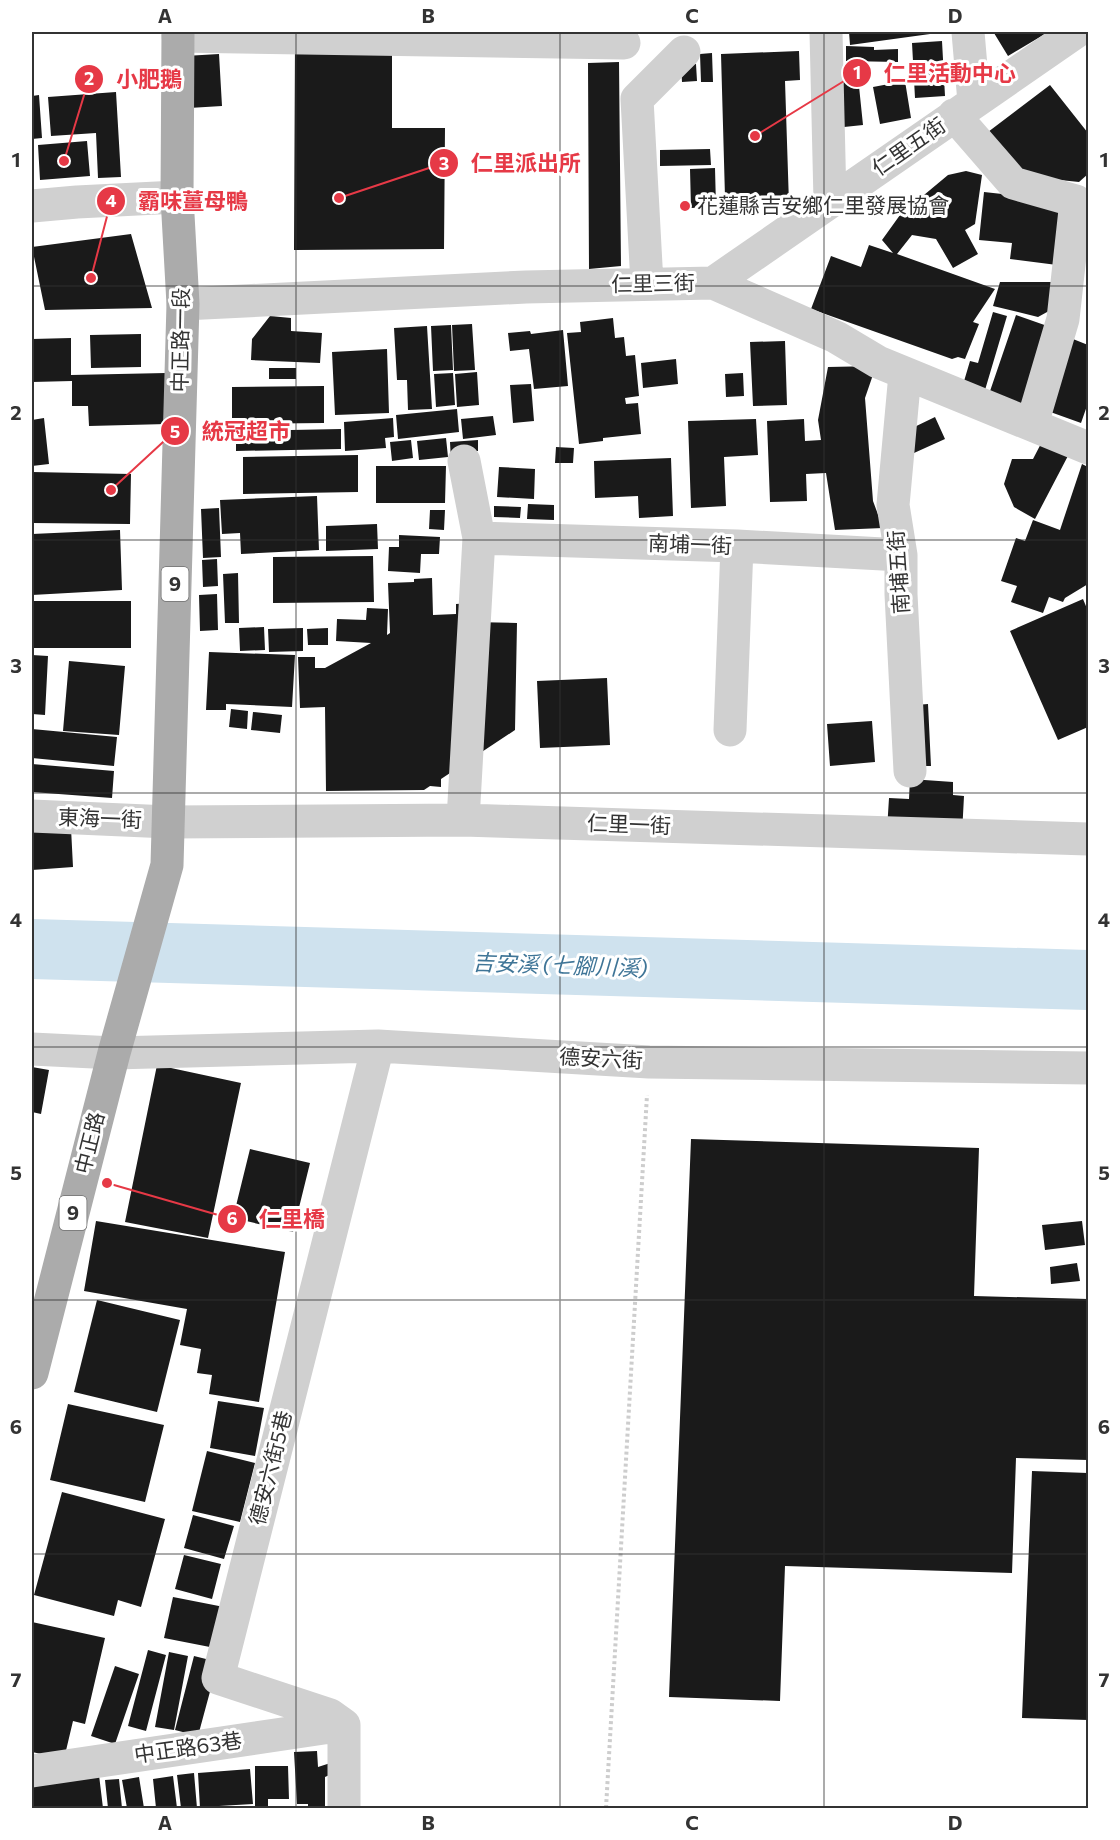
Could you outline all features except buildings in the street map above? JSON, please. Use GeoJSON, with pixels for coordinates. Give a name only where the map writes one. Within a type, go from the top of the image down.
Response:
{"type":"FeatureCollection","features":[{"type":"Feature","properties":{"kind":"main road","name":"中正路一段"},"geometry":{"type":"LineString","coordinates":[[114,1053],[167,865],[183,304],[177,197],[178,34]]}},
{"type":"Feature","properties":{"kind":"main road","name":"中正路"},"geometry":{"type":"LineString","coordinates":[[32,1373],[114,1053]]}},
{"type":"Feature","properties":{"kind":"street"},"geometry":{"type":"LineString","coordinates":[[826,32],[830,201]]}},
{"type":"Feature","properties":{"kind":"street"},"geometry":{"type":"LineString","coordinates":[[968,32],[964,109],[1013,183],[1076,201],[1063,319],[1032,424]]}},
{"type":"Feature","properties":{"kind":"street","name":"仁里五街"},"geometry":{"type":"LineString","coordinates":[[712,283],[1076,32]]}},
{"type":"Feature","properties":{"kind":"street"},"geometry":{"type":"LineString","coordinates":[[178,34],[624,43]]}},
{"type":"Feature","properties":{"kind":"street"},"geometry":{"type":"LineString","coordinates":[[647,285],[637,99],[684,52]]}},
{"type":"Feature","properties":{"kind":"street"},"geometry":{"type":"LineString","coordinates":[[32,206],[177,197]]}},
{"type":"Feature","properties":{"kind":"street","name":"仁里三街"},"geometry":{"type":"LineString","coordinates":[[183,304],[526,287],[712,283],[836,337],[878,363],[1089,448]]}},
{"type":"Feature","properties":{"kind":"street","name":"南埔五街"},"geometry":{"type":"LineString","coordinates":[[905,374],[893,505],[901,555],[910,771]]}},
{"type":"Feature","properties":{"kind":"street"},"geometry":{"type":"LineString","coordinates":[[463,820],[479,538],[464,461]]}},
{"type":"Feature","properties":{"kind":"street","name":"南埔一街"},"geometry":{"type":"LineString","coordinates":[[479,538],[736,546],[901,555]]}},
{"type":"Feature","properties":{"kind":"street"},"geometry":{"type":"LineString","coordinates":[[730,730],[736,546]]}},
{"type":"Feature","properties":{"kind":"street","name":"東海一街"},"geometry":{"type":"LineString","coordinates":[[32,816],[169,822]]}},
{"type":"Feature","properties":{"kind":"street","name":"仁里一街"},"geometry":{"type":"LineString","coordinates":[[169,822],[463,820],[1089,839]]}},
{"type":"Feature","properties":{"kind":"street","name":"德安六街"},"geometry":{"type":"LineString","coordinates":[[32,1049],[114,1053],[378,1046],[650,1062],[1089,1068]]}},
{"type":"Feature","properties":{"kind":"street","name":"德安六街5巷"},"geometry":{"type":"LineString","coordinates":[[344,1725],[330,1715],[218,1678],[378,1046]]}},
{"type":"Feature","properties":{"kind":"street"},"geometry":{"type":"LineString","coordinates":[[344,1725],[344,1809]]}},
{"type":"Feature","properties":{"kind":"street","name":"中正路63巷"},"geometry":{"type":"LineString","coordinates":[[32,1771],[344,1725]]}},
{"type":"Feature","properties":{"kind":"path"},"geometry":{"type":"LineString","coordinates":[[606,1809],[650,1062]]}},
{"type":"Feature","properties":{"kind":"waterway","name":"吉安溪 (七腳川溪)"},"geometry":{"type":"LineString","coordinates":[[32,949],[1088,980]]}},
{"type":"Feature","properties":{"kind":"place","name":"仁里活動中心"},"geometry":{"type":"Point","coordinates":[755,136]}},
{"type":"Feature","properties":{"kind":"place","name":"小肥鵝"},"geometry":{"type":"Point","coordinates":[64,161]}},
{"type":"Feature","properties":{"kind":"place","name":"仁里派出所"},"geometry":{"type":"Point","coordinates":[339,198]}},
{"type":"Feature","properties":{"kind":"place","name":"花蓮縣吉安鄉仁里發展協會"},"geometry":{"type":"Point","coordinates":[685,206]}},
{"type":"Feature","properties":{"kind":"place","name":"霸味薑母鴨"},"geometry":{"type":"Point","coordinates":[91,278]}},
{"type":"Feature","properties":{"kind":"place","name":"統冠超市"},"geometry":{"type":"Point","coordinates":[111,490]}},
{"type":"Feature","properties":{"kind":"place","name":"仁里橋"},"geometry":{"type":"Point","coordinates":[107,1183]}}]}
